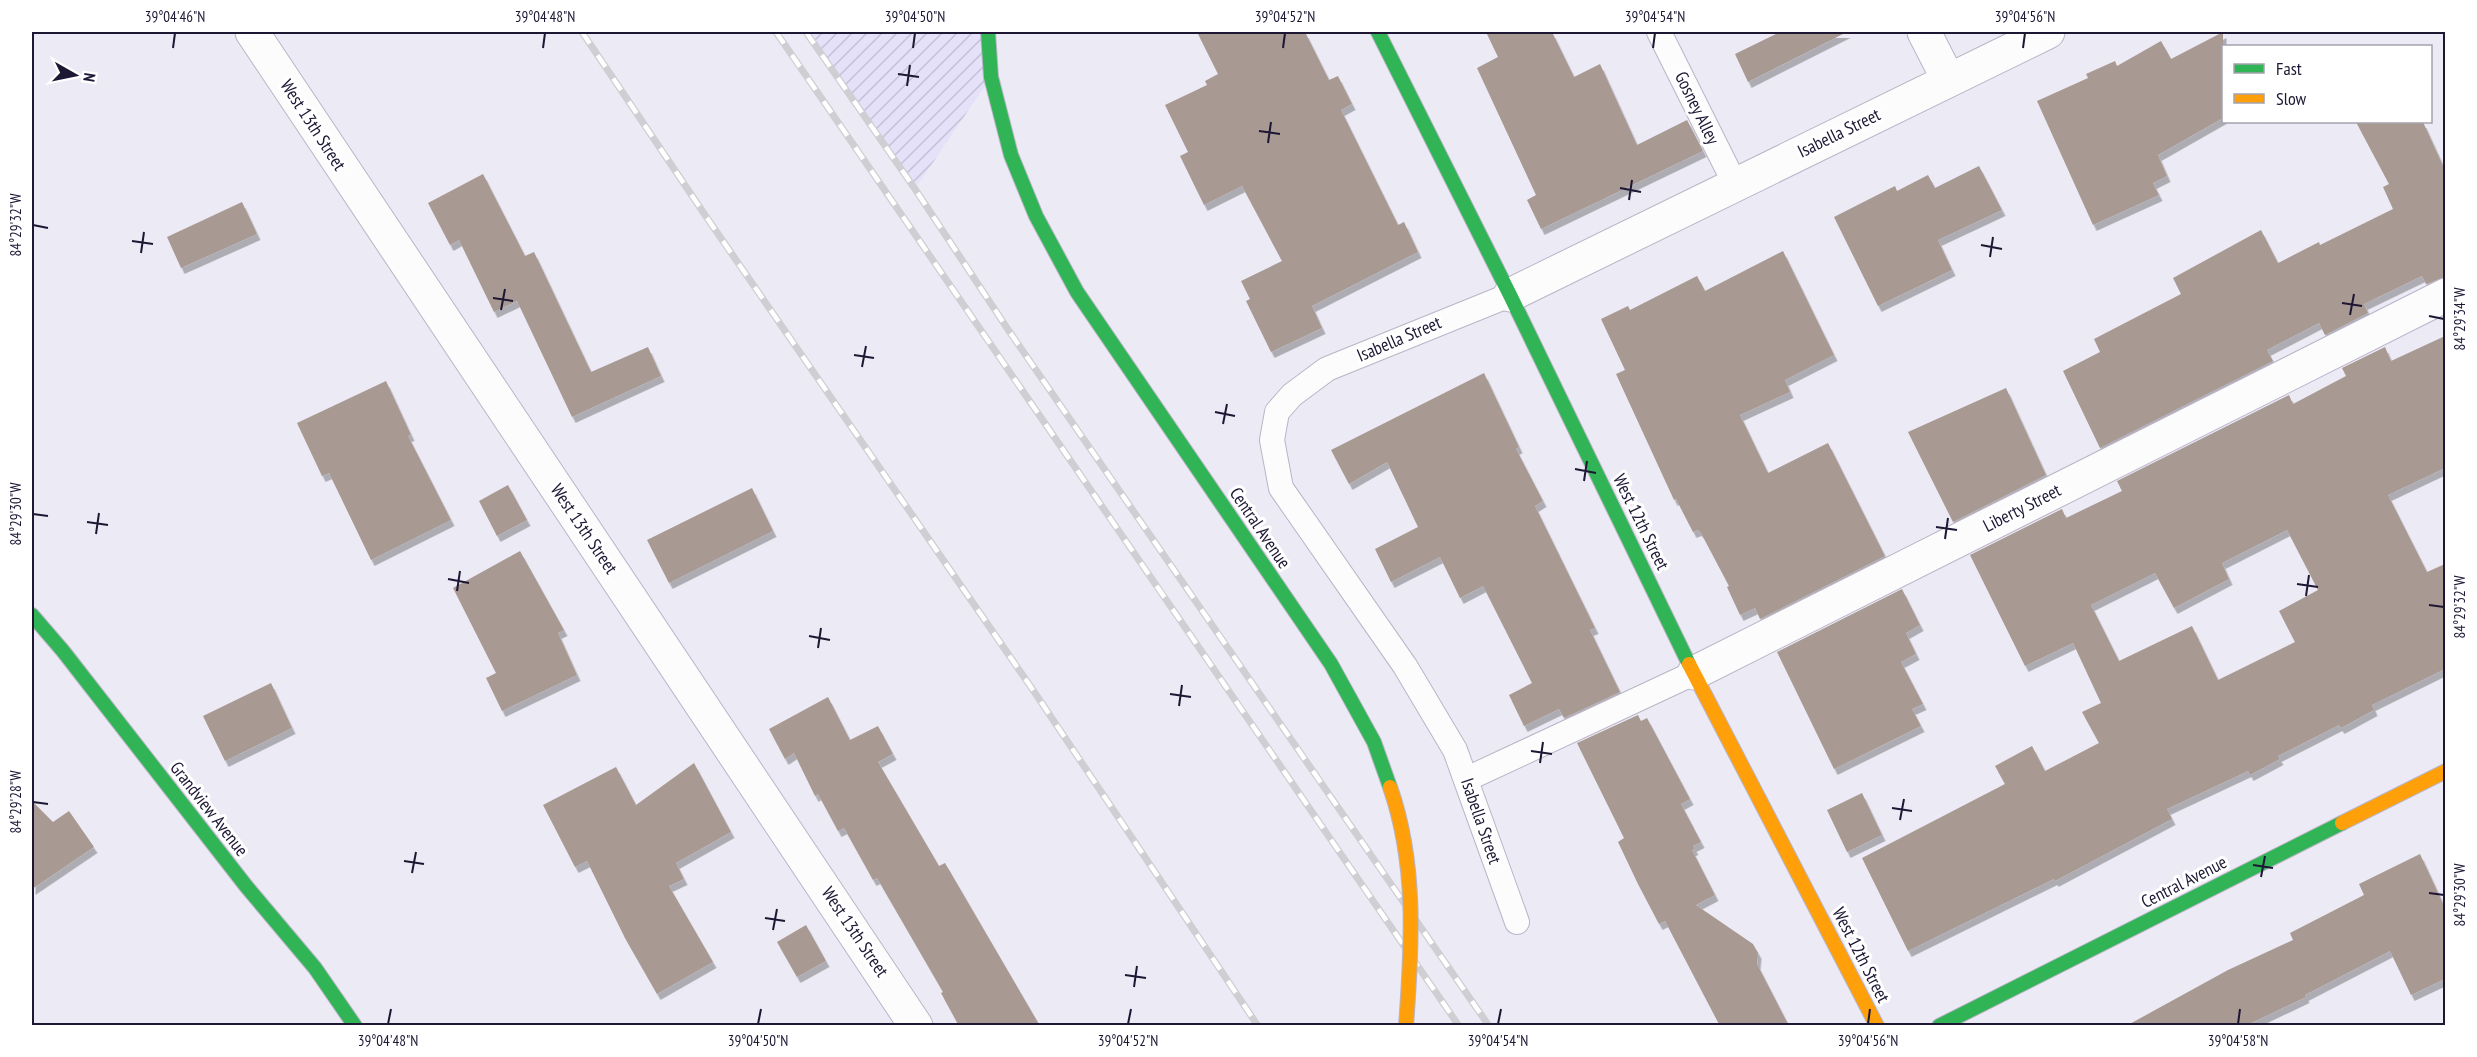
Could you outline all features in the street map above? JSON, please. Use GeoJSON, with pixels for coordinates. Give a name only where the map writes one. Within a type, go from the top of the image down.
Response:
{"type":"FeatureCollection","features":[{"type":"Feature","properties":{"kind":"street","name":"West 13th Street"},"geometry":{"type":"LineString","coordinates":[[252,32],[916,1026]]}},
{"type":"Feature","properties":{"kind":"street","name":"Central Avenue"},"geometry":{"type":"LineString","coordinates":[[988,32],[991,77],[1011,155],[1036,216],[1077,292],[1331,664],[1374,742],[1394,800],[1410,877],[1412,949],[1406,1026]]}},
{"type":"Feature","properties":{"kind":"street","name":"West 12th Street"},"geometry":{"type":"LineString","coordinates":[[1378,32],[1510,295],[1694,673],[1877,1026]]}},
{"type":"Feature","properties":{"kind":"street"},"geometry":{"type":"LineString","coordinates":[[1924,32],[1948,79]]}},
{"type":"Feature","properties":{"kind":"street","name":"Isabella Street"},"geometry":{"type":"LineString","coordinates":[[1510,295],[2048,32]]}},
{"type":"Feature","properties":{"kind":"street","name":"Liberty Street"},"geometry":{"type":"LineString","coordinates":[[1694,673],[2445,295]]}},
{"type":"Feature","properties":{"kind":"street","name":"Grandview Avenue"},"geometry":{"type":"LineString","coordinates":[[32,615],[246,886],[315,968],[356,1026]]}},
{"type":"Feature","properties":{"kind":"street","name":"Central Avenue"},"geometry":{"type":"LineString","coordinates":[[1939,1026],[2445,771]]}},
{"type":"Feature","properties":{"kind":"lane","name":"Gosney Alley"},"geometry":{"type":"LineString","coordinates":[[1659,32],[1735,184]]}},
{"type":"Feature","properties":{"kind":"lane","name":"Isabella Street"},"geometry":{"type":"LineString","coordinates":[[1510,295],[1327,369],[1292,395],[1277,412],[1272,440],[1281,488],[1405,666],[1455,750],[1517,922]]}},
{"type":"Feature","properties":{"kind":"lane","name":"Liberty Street"},"geometry":{"type":"LineString","coordinates":[[1467,779],[1694,673]]}},
{"type":"Feature","properties":{"kind":"shaded area"},"geometry":{"type":"Polygon","coordinates":[[[806,32],[988,32],[991,77],[915,189],[806,32]]]}},
{"type":"Feature","properties":{"kind":"building"},"geometry":{"type":"Polygon","coordinates":[[[1197,32],[1305,32],[1329,80],[1338,76],[1352,104],[1341,110],[1398,225],[1404,222],[1418,252],[1312,306],[1322,328],[1271,352],[1246,301],[1250,299],[1241,281],[1282,261],[1242,186],[1204,205],[1180,156],[1188,152],[1165,105],[1207,85],[1205,81],[1218,74],[1197,32]]]}},
{"type":"Feature","properties":{"kind":"building"},"geometry":{"type":"Polygon","coordinates":[[[1486,32],[1552,32],[1574,77],[1600,64],[1637,145],[1687,120],[1703,151],[1541,229],[1527,200],[1536,195],[1477,68],[1498,57],[1486,32]]]}},
{"type":"Feature","properties":{"kind":"building"},"geometry":{"type":"Polygon","coordinates":[[[1780,32],[1847,32],[1748,82],[1735,54],[1780,32]]]}},
{"type":"Feature","properties":{"kind":"building"},"geometry":{"type":"Polygon","coordinates":[[[2223,32],[2222,119],[2158,155],[2167,176],[2153,183],[2159,195],[2093,225],[2037,101],[2088,78],[2086,74],[2115,61],[2117,66],[2161,41],[2171,59],[2223,32]]]}},
{"type":"Feature","properties":{"kind":"building"},"geometry":{"type":"Polygon","coordinates":[[[2357,123],[2423,123],[2445,170],[2445,277],[2426,284],[2422,276],[2364,304],[2368,313],[2325,335],[2319,323],[2267,350],[2273,361],[2100,448],[2063,371],[2100,352],[2094,339],[2181,294],[2173,278],[2261,230],[2278,263],[2393,209],[2383,187],[2389,184],[2357,123]]]}},
{"type":"Feature","properties":{"kind":"building"},"geometry":{"type":"Polygon","coordinates":[[[1979,166],[2002,210],[1938,240],[1952,270],[1878,306],[1834,217],[1895,186],[1897,191],[1928,175],[1935,188],[1979,166]]]}},
{"type":"Feature","properties":{"kind":"building"},"geometry":{"type":"Polygon","coordinates":[[[483,174],[525,256],[534,252],[591,372],[648,347],[661,376],[572,417],[517,301],[494,312],[459,240],[450,245],[428,203],[483,174]]]}},
{"type":"Feature","properties":{"kind":"building"},"geometry":{"type":"Polygon","coordinates":[[[242,202],[257,234],[181,268],[167,237],[242,202]]]}},
{"type":"Feature","properties":{"kind":"building"},"geometry":{"type":"Polygon","coordinates":[[[1783,251],[1834,355],[1785,380],[1790,392],[1740,415],[1768,473],[1828,443],[1885,556],[1760,619],[1755,608],[1740,615],[1727,587],[1729,586],[1701,533],[1698,530],[1693,532],[1676,499],[1674,500],[1616,374],[1625,370],[1601,319],[1628,306],[1630,310],[1697,276],[1705,291],[1783,251]]]}},
{"type":"Feature","properties":{"kind":"building"},"geometry":{"type":"Polygon","coordinates":[[[2445,336],[2445,468],[2388,495],[2427,572],[2445,564],[2445,669],[2372,705],[2374,710],[2341,728],[2339,725],[2278,756],[2280,759],[2250,775],[2248,771],[2167,809],[2172,819],[2055,881],[2054,879],[1908,951],[1862,858],[2005,784],[1995,766],[2032,746],[2045,771],[2099,743],[2082,712],[2101,703],[2073,643],[2025,666],[1970,555],[2062,509],[2066,518],[2122,491],[2117,481],[2289,395],[2293,404],[2346,376],[2342,368],[2385,347],[2391,361],[2445,336]],[[2287,530],[2222,563],[2229,579],[2174,608],[2155,573],[2091,605],[2119,661],[2192,626],[2218,680],[2295,642],[2279,611],[2318,590],[2287,530]]]}},
{"type":"Feature","properties":{"kind":"building"},"geometry":{"type":"Polygon","coordinates":[[[1484,373],[1519,447],[1516,449],[1543,501],[1535,506],[1595,628],[1590,630],[1620,692],[1564,718],[1559,709],[1524,726],[1509,695],[1532,683],[1483,586],[1460,598],[1440,557],[1391,582],[1375,549],[1418,527],[1387,462],[1349,484],[1331,450],[1484,373]]]}},
{"type":"Feature","properties":{"kind":"building"},"geometry":{"type":"Polygon","coordinates":[[[386,381],[411,435],[408,436],[451,520],[371,560],[329,473],[322,476],[297,423],[386,381]]]}},
{"type":"Feature","properties":{"kind":"building"},"geometry":{"type":"Polygon","coordinates":[[[2006,388],[2046,475],[1953,522],[1908,432],[2006,388]]]}},
{"type":"Feature","properties":{"kind":"building"},"geometry":{"type":"Polygon","coordinates":[[[508,485],[527,520],[497,536],[479,501],[508,485]]]}},
{"type":"Feature","properties":{"kind":"building"},"geometry":{"type":"Polygon","coordinates":[[[752,488],[773,531],[669,583],[647,540],[752,488]]]}},
{"type":"Feature","properties":{"kind":"building"},"geometry":{"type":"Polygon","coordinates":[[[520,551],[564,630],[558,633],[577,675],[502,711],[486,678],[496,673],[453,588],[520,551]]]}},
{"type":"Feature","properties":{"kind":"building"},"geometry":{"type":"Polygon","coordinates":[[[1902,589],[1920,625],[1906,633],[1916,654],[1901,662],[1923,704],[1912,709],[1921,726],[1834,769],[1777,652],[1902,589]]]}},
{"type":"Feature","properties":{"kind":"building"},"geometry":{"type":"Polygon","coordinates":[[[271,683],[292,728],[225,761],[203,716],[271,683]]]}},
{"type":"Feature","properties":{"kind":"building"},"geometry":{"type":"Polygon","coordinates":[[[828,697],[850,740],[878,726],[893,754],[878,762],[939,866],[945,863],[1040,1026],[959,1026],[941,993],[943,992],[877,878],[873,880],[844,828],[838,831],[818,794],[815,796],[794,753],[785,759],[769,729],[828,697]]]}},
{"type":"Feature","properties":{"kind":"building"},"geometry":{"type":"Polygon","coordinates":[[[1638,715],[1641,721],[1647,718],[1690,799],[1681,804],[1701,842],[1693,846],[1695,849],[1692,850],[1715,895],[1696,905],[1753,944],[1758,953],[1757,964],[1789,1026],[1720,1026],[1665,921],[1659,924],[1638,884],[1618,842],[1624,838],[1577,743],[1638,715]]]}},
{"type":"Feature","properties":{"kind":"building"},"geometry":{"type":"Polygon","coordinates":[[[694,763],[731,832],[676,863],[684,879],[669,886],[713,962],[657,994],[625,938],[587,861],[575,867],[543,805],[616,767],[636,805],[694,763]]]}},
{"type":"Feature","properties":{"kind":"building"},"geometry":{"type":"Polygon","coordinates":[[[1862,793],[1882,835],[1847,852],[1827,810],[1862,793]]]}},
{"type":"Feature","properties":{"kind":"building"},"geometry":{"type":"Polygon","coordinates":[[[32,801],[53,822],[69,811],[94,847],[32,889],[32,801]]]}},
{"type":"Feature","properties":{"kind":"building"},"geometry":{"type":"Polygon","coordinates":[[[2420,854],[2445,908],[2445,979],[2411,995],[2390,951],[2305,995],[2306,997],[2245,1026],[2126,1026],[2228,970],[2293,940],[2290,933],[2364,895],[2359,884],[2420,854]]]}},
{"type":"Feature","properties":{"kind":"building"},"geometry":{"type":"Polygon","coordinates":[[[806,925],[826,961],[797,977],[777,942],[806,925]]]}},
{"type":"Feature","properties":{"kind":"railway"},"geometry":{"type":"LineString","coordinates":[[582,32],[705,215],[1033,690],[1258,1026]]}},
{"type":"Feature","properties":{"kind":"railway"},"geometry":{"type":"LineString","coordinates":[[776,32],[1459,1026]]}},
{"type":"Feature","properties":{"kind":"railway"},"geometry":{"type":"LineString","coordinates":[[806,32],[915,189],[1009,331],[1489,1026]]}},
{"type":"Feature","properties":{"kind":"traffic: fast"},"geometry":{"type":"LineString","coordinates":[[988,32],[991,77]]}},
{"type":"Feature","properties":{"kind":"traffic: fast"},"geometry":{"type":"LineString","coordinates":[[1378,32],[1510,295],[1689,664]]}},
{"type":"Feature","properties":{"kind":"traffic: fast"},"geometry":{"type":"LineString","coordinates":[[991,77],[1011,155],[1036,216],[1077,292],[1331,664],[1374,742],[1390,787]]}},
{"type":"Feature","properties":{"kind":"traffic: fast"},"geometry":{"type":"LineString","coordinates":[[32,615],[63,651],[246,886],[315,968],[355,1026]]}},
{"type":"Feature","properties":{"kind":"traffic: fast"},"geometry":{"type":"LineString","coordinates":[[1939,1026],[2342,823]]}},
{"type":"Feature","properties":{"kind":"traffic: slow"},"geometry":{"type":"LineString","coordinates":[[1689,664],[1877,1026]]}},
{"type":"Feature","properties":{"kind":"traffic: slow"},"geometry":{"type":"LineString","coordinates":[[2342,823],[2446,771]]}},
{"type":"Feature","properties":{"kind":"traffic: slow"},"geometry":{"type":"LineString","coordinates":[[1390,787],[1399,816],[1409,875],[1411,935],[1406,1026]]}}]}
